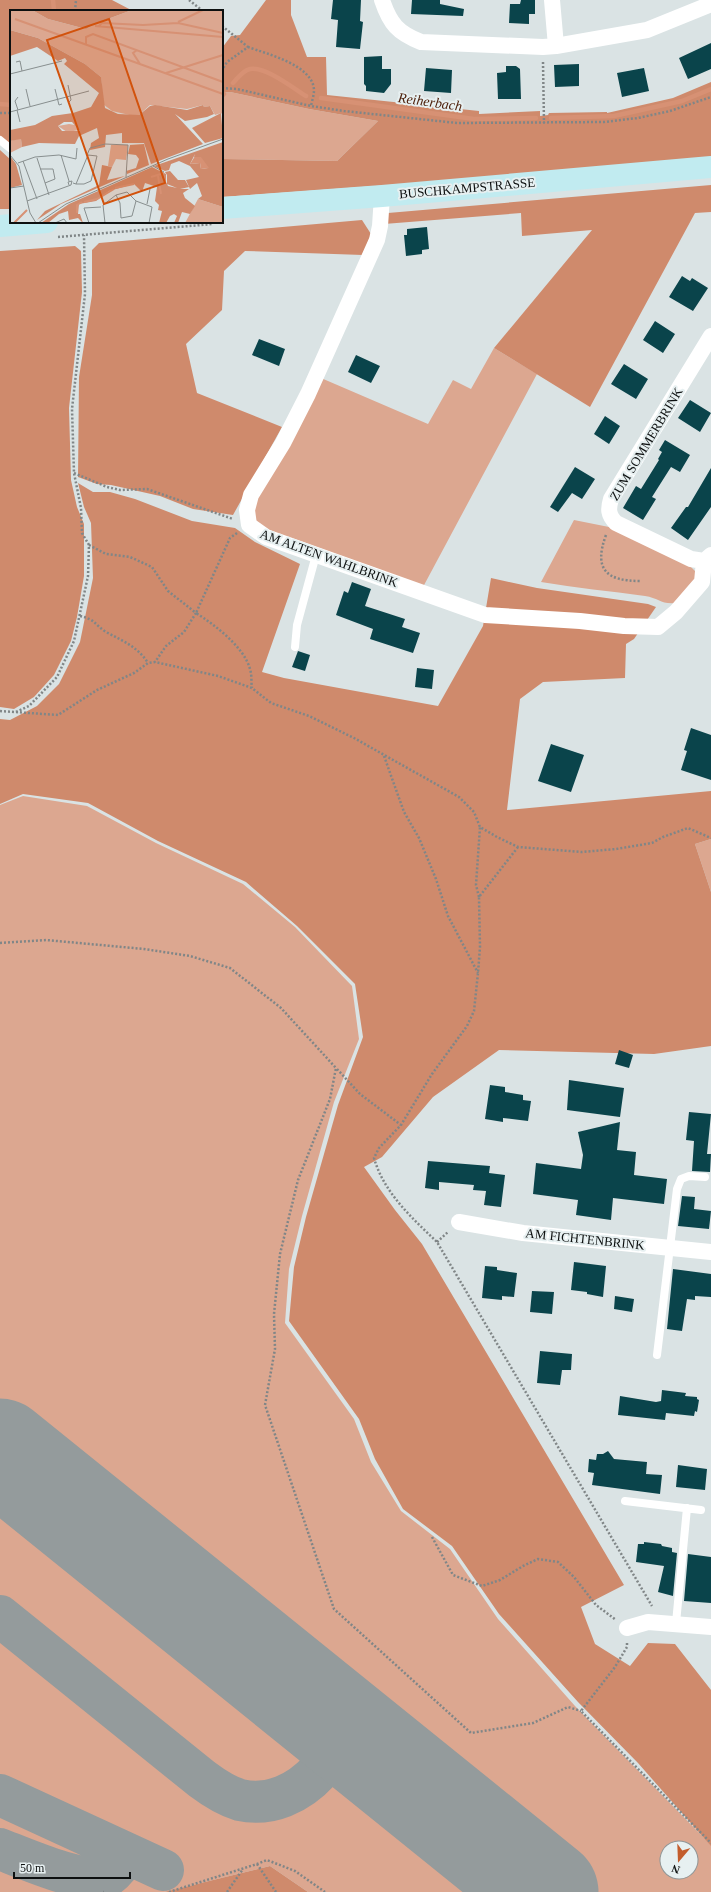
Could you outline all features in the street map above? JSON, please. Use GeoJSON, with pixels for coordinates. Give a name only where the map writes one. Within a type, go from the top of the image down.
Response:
{"type":"FeatureCollection","features":[{"type":"Feature","properties":{"kind":"main road","name":"BUSCHKAMPSTRASSE"},"geometry":{"type":"LineString","coordinates":[[223,208],[382,196],[711,167]]}},
{"type":"Feature","properties":{"kind":"main road"},"geometry":{"type":"LineString","coordinates":[[0,226],[35,223]]}},
{"type":"Feature","properties":{"kind":"street"},"geometry":{"type":"LineString","coordinates":[[382,0],[389,19],[397,29],[405,36],[421,42],[549,46],[647,30],[711,4]]}},
{"type":"Feature","properties":{"kind":"street"},"geometry":{"type":"LineString","coordinates":[[549,46],[552,0]]}},
{"type":"Feature","properties":{"kind":"street","name":"AM ALTEN WAHLBRINK"},"geometry":{"type":"LineString","coordinates":[[382,196],[380,226],[377,240],[308,394],[283,443],[251,496],[247,510],[249,525],[266,537],[485,615],[646,627],[658,627],[676,612],[702,582],[707,558]]}},
{"type":"Feature","properties":{"kind":"street","name":"ZUM SOMMERBRINK"},"geometry":{"type":"LineString","coordinates":[[707,558],[691,559],[614,521],[610,516],[608,508],[611,499],[711,336]]}},
{"type":"Feature","properties":{"kind":"street","name":"AM FICHTENBRINK"},"geometry":{"type":"LineString","coordinates":[[459,1222],[523,1233],[711,1252]]}},
{"type":"Feature","properties":{"kind":"street"},"geometry":{"type":"LineString","coordinates":[[627,1628],[648,1622],[711,1627]]}},
{"type":"Feature","properties":{"kind":"lane"},"geometry":{"type":"LineString","coordinates":[[0,140],[10,148]]}},
{"type":"Feature","properties":{"kind":"lane"},"geometry":{"type":"LineString","coordinates":[[295,647],[297,625],[316,555]]}},
{"type":"Feature","properties":{"kind":"lane"},"geometry":{"type":"LineString","coordinates":[[657,1355],[677,1189],[681,1180],[688,1176],[705,1177]]}},
{"type":"Feature","properties":{"kind":"lane"},"geometry":{"type":"LineString","coordinates":[[625,1501],[701,1510]]}},
{"type":"Feature","properties":{"kind":"lane"},"geometry":{"type":"LineString","coordinates":[[669,1623],[687,1508]]}},
{"type":"Feature","properties":{"kind":"path"},"geometry":{"type":"LineString","coordinates":[[75,10],[76,0]]}},
{"type":"Feature","properties":{"kind":"path"},"geometry":{"type":"LineString","coordinates":[[189,0],[202,10]]}},
{"type":"Feature","properties":{"kind":"path"},"geometry":{"type":"LineString","coordinates":[[223,27],[248,47],[286,60],[307,74],[314,89],[311,106]]}},
{"type":"Feature","properties":{"kind":"path"},"geometry":{"type":"LineString","coordinates":[[544,123],[549,46]]}},
{"type":"Feature","properties":{"kind":"path"},"geometry":{"type":"LineString","coordinates":[[223,68],[227,62],[248,47]]}},
{"type":"Feature","properties":{"kind":"path"},"geometry":{"type":"LineString","coordinates":[[223,88],[237,89],[311,106],[457,123],[604,122],[638,118],[670,111],[711,97]]}},
{"type":"Feature","properties":{"kind":"path"},"geometry":{"type":"LineString","coordinates":[[0,113],[10,114]]}},
{"type":"Feature","properties":{"kind":"path"},"geometry":{"type":"LineString","coordinates":[[84,235],[85,294],[72,409],[74,473],[81,508],[82,533],[89,545],[106,554],[130,557],[152,567],[168,591],[214,625],[236,646],[250,669],[252,688]]}},
{"type":"Feature","properties":{"kind":"path"},"geometry":{"type":"LineString","coordinates":[[74,473],[114,488],[140,490],[147,488],[249,525]]}},
{"type":"Feature","properties":{"kind":"path"},"geometry":{"type":"LineString","coordinates":[[614,521],[603,543],[601,557],[604,567],[608,574],[614,578],[624,581],[640,582]]}},
{"type":"Feature","properties":{"kind":"path"},"geometry":{"type":"LineString","coordinates":[[155,662],[166,646],[184,632],[196,613],[230,538],[249,525]]}},
{"type":"Feature","properties":{"kind":"path"},"geometry":{"type":"LineString","coordinates":[[15,712],[29,706],[57,677],[74,641],[88,576],[89,545]]}},
{"type":"Feature","properties":{"kind":"path"},"geometry":{"type":"LineString","coordinates":[[80,616],[91,619],[105,631],[128,643],[143,654],[148,663]]}},
{"type":"Feature","properties":{"kind":"path"},"geometry":{"type":"LineString","coordinates":[[0,711],[58,715],[97,690],[134,672],[148,663],[155,662],[218,676],[252,688],[271,703],[310,716],[354,738],[459,797],[474,812],[480,827],[476,885],[479,897],[480,948],[474,1011],[467,1026],[432,1074],[401,1125],[379,1148],[374,1158],[378,1170],[401,1206],[437,1242],[669,1623]]}},
{"type":"Feature","properties":{"kind":"path"},"geometry":{"type":"LineString","coordinates":[[384,756],[404,812],[419,838],[436,879],[448,916],[478,973]]}},
{"type":"Feature","properties":{"kind":"path"},"geometry":{"type":"LineString","coordinates":[[480,827],[497,838],[518,847],[582,852],[616,849],[652,843],[663,837],[688,828],[711,838]]}},
{"type":"Feature","properties":{"kind":"path"},"geometry":{"type":"LineString","coordinates":[[479,897],[518,847]]}},
{"type":"Feature","properties":{"kind":"path"},"geometry":{"type":"LineString","coordinates":[[0,942],[46,940],[144,949],[190,956],[230,968],[281,1008],[316,1044],[360,1094],[401,1125]]}},
{"type":"Feature","properties":{"kind":"path"},"geometry":{"type":"LineString","coordinates":[[336,1068],[330,1099],[298,1180],[280,1254],[274,1314],[275,1349],[265,1405],[334,1609],[471,1733],[533,1724],[568,1707],[581,1711],[711,1843]]}},
{"type":"Feature","properties":{"kind":"path"},"geometry":{"type":"LineString","coordinates":[[432,1537],[453,1575],[482,1586],[500,1580],[522,1566],[538,1559],[558,1562],[574,1577],[596,1605],[627,1628],[627,1647],[615,1668],[581,1711]]}},
{"type":"Feature","properties":{"kind":"path"},"geometry":{"type":"LineString","coordinates":[[169,1892],[267,1860],[295,1871],[325,1892]]}},
{"type":"Feature","properties":{"kind":"path"},"geometry":{"type":"LineString","coordinates":[[257,1864],[276,1892]]}},
{"type":"Feature","properties":{"kind":"path"},"geometry":{"type":"LineString","coordinates":[[227,1892],[243,1869]]}},
{"type":"Feature","properties":{"kind":"shaded area"},"geometry":{"type":"Polygon","coordinates":[[[0,0],[112,0],[131,10],[10,10],[10,144],[0,136],[0,0]]]}},
{"type":"Feature","properties":{"kind":"shaded area"},"geometry":{"type":"Polygon","coordinates":[[[266,0],[291,0],[291,15],[307,57],[326,57],[327,95],[479,111],[479,114],[540,111],[540,116],[548,115],[549,113],[607,113],[673,98],[711,82],[711,158],[431,182],[223,197],[223,159],[337,161],[378,121],[309,109],[230,92],[223,93],[223,47],[231,36],[240,35],[266,0]]]}},
{"type":"Feature","properties":{"kind":"shaded area"},"geometry":{"type":"Polygon","coordinates":[[[230,92],[309,109],[378,121],[337,161],[223,159],[223,93],[230,92]]]}},
{"type":"Feature","properties":{"kind":"shaded area"},"geometry":{"type":"Polygon","coordinates":[[[0,150],[10,159],[10,209],[0,209],[0,150]]]}},
{"type":"Feature","properties":{"kind":"shaded area"},"geometry":{"type":"Polygon","coordinates":[[[711,185],[711,212],[695,213],[590,407],[494,348],[592,230],[522,236],[521,213],[384,224],[388,213],[711,185]]]}},
{"type":"Feature","properties":{"kind":"shaded area"},"geometry":{"type":"Polygon","coordinates":[[[362,220],[371,234],[363,255],[245,251],[224,271],[222,310],[186,344],[197,393],[282,427],[233,515],[193,509],[160,496],[111,485],[97,484],[78,477],[79,377],[92,295],[92,250],[99,243],[362,220]]]}},
{"type":"Feature","properties":{"kind":"shaded area"},"geometry":{"type":"Polygon","coordinates":[[[75,246],[81,251],[82,292],[69,408],[71,480],[77,507],[84,524],[84,576],[71,641],[54,675],[34,697],[14,709],[0,707],[0,251],[75,246]]]}},
{"type":"Feature","properties":{"kind":"shaded area"},"geometry":{"type":"Polygon","coordinates":[[[494,348],[537,374],[423,587],[264,531],[255,519],[254,503],[321,378],[428,424],[453,380],[471,389],[494,348]]]}},
{"type":"Feature","properties":{"kind":"shaded area"},"geometry":{"type":"Polygon","coordinates":[[[78,483],[93,492],[110,492],[135,499],[192,521],[235,528],[255,542],[300,564],[262,672],[284,678],[438,706],[483,626],[491,578],[537,588],[648,604],[656,607],[634,639],[626,644],[625,678],[543,682],[520,699],[507,810],[711,791],[711,839],[695,844],[711,892],[711,1046],[654,1054],[499,1050],[433,1097],[382,1157],[364,1167],[422,1244],[624,1585],[581,1607],[595,1644],[630,1666],[648,1643],[675,1644],[711,1690],[711,1846],[638,1763],[578,1702],[499,1614],[452,1546],[403,1509],[375,1459],[359,1419],[289,1321],[294,1267],[306,1217],[338,1105],[363,1037],[355,984],[297,926],[246,882],[158,841],[88,803],[23,794],[0,804],[0,719],[10,720],[37,706],[59,684],[80,642],[93,578],[91,523],[84,507],[78,483]]]}},
{"type":"Feature","properties":{"kind":"shaded area"},"geometry":{"type":"Polygon","coordinates":[[[574,520],[609,527],[690,566],[697,573],[698,577],[677,603],[667,603],[645,596],[541,582],[574,520]]]}},
{"type":"Feature","properties":{"kind":"shaded area"},"geometry":{"type":"Polygon","coordinates":[[[23,796],[87,806],[156,843],[243,884],[295,927],[352,986],[359,1039],[334,1102],[302,1216],[289,1269],[285,1323],[354,1419],[371,1462],[401,1511],[450,1549],[498,1619],[575,1706],[711,1845],[711,1892],[308,1892],[270,1866],[164,1892],[0,1892],[0,805],[23,796]]]}},
{"type":"Feature","properties":{"kind":"shaded area"},"geometry":{"type":"Polygon","coordinates":[[[711,839],[711,892],[695,844],[711,839]]]}},
{"type":"Feature","properties":{"kind":"shaded area"},"geometry":{"type":"Polygon","coordinates":[[[270,1866],[308,1892],[164,1892],[270,1866]]]}},
{"type":"Feature","properties":{"kind":"building"},"geometry":{"type":"Polygon","coordinates":[[[333,0],[361,0],[360,21],[363,22],[360,49],[336,47],[338,20],[331,19],[333,0]]]}},
{"type":"Feature","properties":{"kind":"building"},"geometry":{"type":"Polygon","coordinates":[[[412,0],[440,0],[440,4],[464,9],[463,16],[411,14],[412,0]]]}},
{"type":"Feature","properties":{"kind":"building"},"geometry":{"type":"Polygon","coordinates":[[[521,0],[535,0],[535,14],[529,14],[529,24],[509,23],[510,4],[520,4],[521,0]]]}},
{"type":"Feature","properties":{"kind":"building"},"geometry":{"type":"Polygon","coordinates":[[[711,43],[711,69],[688,79],[679,58],[711,43]]]}},
{"type":"Feature","properties":{"kind":"building"},"geometry":{"type":"Polygon","coordinates":[[[382,56],[382,69],[391,69],[391,84],[384,93],[366,91],[366,86],[364,84],[364,57],[382,56]]]}},
{"type":"Feature","properties":{"kind":"building"},"geometry":{"type":"Polygon","coordinates":[[[579,64],[579,86],[555,87],[554,65],[579,64]]]}},
{"type":"Feature","properties":{"kind":"building"},"geometry":{"type":"Polygon","coordinates":[[[506,66],[516,66],[520,69],[521,99],[498,99],[497,73],[506,72],[506,66]]]}},
{"type":"Feature","properties":{"kind":"building"},"geometry":{"type":"Polygon","coordinates":[[[426,68],[452,70],[451,93],[424,91],[426,68]]]}},
{"type":"Feature","properties":{"kind":"building"},"geometry":{"type":"Polygon","coordinates":[[[644,68],[649,91],[622,97],[617,73],[644,68]]]}},
{"type":"Feature","properties":{"kind":"building"},"geometry":{"type":"Polygon","coordinates":[[[427,227],[429,249],[422,250],[422,254],[406,256],[404,235],[407,235],[407,229],[427,227]]]}},
{"type":"Feature","properties":{"kind":"building"},"geometry":{"type":"Polygon","coordinates":[[[682,276],[690,281],[692,278],[708,288],[693,311],[669,297],[682,276]]]}},
{"type":"Feature","properties":{"kind":"building"},"geometry":{"type":"Polygon","coordinates":[[[655,321],[675,334],[663,353],[643,340],[655,321]]]}},
{"type":"Feature","properties":{"kind":"building"},"geometry":{"type":"Polygon","coordinates":[[[259,339],[285,349],[279,366],[252,355],[259,339]]]}},
{"type":"Feature","properties":{"kind":"building"},"geometry":{"type":"Polygon","coordinates":[[[356,355],[380,366],[371,383],[348,372],[356,355]]]}},
{"type":"Feature","properties":{"kind":"building"},"geometry":{"type":"Polygon","coordinates":[[[624,364],[648,379],[636,399],[611,384],[624,364]]]}},
{"type":"Feature","properties":{"kind":"building"},"geometry":{"type":"Polygon","coordinates":[[[690,400],[711,413],[700,432],[678,418],[690,400]]]}},
{"type":"Feature","properties":{"kind":"building"},"geometry":{"type":"Polygon","coordinates":[[[605,416],[620,426],[609,444],[594,434],[605,416]]]}},
{"type":"Feature","properties":{"kind":"building"},"geometry":{"type":"Polygon","coordinates":[[[665,440],[690,455],[680,472],[671,467],[652,497],[656,499],[643,520],[623,508],[636,486],[641,489],[659,460],[658,459],[662,452],[659,450],[665,440]]]}},
{"type":"Feature","properties":{"kind":"building"},"geometry":{"type":"Polygon","coordinates":[[[575,467],[595,479],[582,499],[572,493],[558,512],[550,507],[575,467]]]}},
{"type":"Feature","properties":{"kind":"building"},"geometry":{"type":"Polygon","coordinates":[[[711,468],[711,507],[688,540],[671,528],[686,507],[688,507],[711,468]]]}},
{"type":"Feature","properties":{"kind":"building"},"geometry":{"type":"Polygon","coordinates":[[[352,582],[371,589],[365,606],[405,619],[402,627],[420,633],[413,653],[370,639],[373,629],[336,615],[344,591],[348,593],[352,582]]]}},
{"type":"Feature","properties":{"kind":"building"},"geometry":{"type":"Polygon","coordinates":[[[298,651],[310,655],[305,671],[292,667],[298,651]]]}},
{"type":"Feature","properties":{"kind":"building"},"geometry":{"type":"Polygon","coordinates":[[[417,668],[434,670],[432,689],[415,687],[417,668]]]}},
{"type":"Feature","properties":{"kind":"building"},"geometry":{"type":"Polygon","coordinates":[[[691,728],[711,735],[711,780],[681,770],[687,751],[684,750],[691,728]]]}},
{"type":"Feature","properties":{"kind":"building"},"geometry":{"type":"Polygon","coordinates":[[[551,744],[584,755],[571,792],[538,781],[551,744]]]}},
{"type":"Feature","properties":{"kind":"building"},"geometry":{"type":"Polygon","coordinates":[[[619,1050],[633,1055],[629,1068],[615,1064],[619,1050]]]}},
{"type":"Feature","properties":{"kind":"building"},"geometry":{"type":"Polygon","coordinates":[[[569,1080],[624,1088],[620,1117],[567,1110],[569,1080]]]}},
{"type":"Feature","properties":{"kind":"building"},"geometry":{"type":"Polygon","coordinates":[[[490,1085],[505,1087],[505,1092],[523,1095],[523,1100],[531,1101],[528,1121],[503,1118],[503,1122],[485,1119],[490,1085]]]}},
{"type":"Feature","properties":{"kind":"building"},"geometry":{"type":"Polygon","coordinates":[[[689,1112],[711,1114],[707,1154],[711,1154],[710,1172],[692,1171],[694,1141],[686,1140],[689,1112]]]}},
{"type":"Feature","properties":{"kind":"building"},"geometry":{"type":"Polygon","coordinates":[[[620,1122],[617,1150],[636,1152],[634,1175],[667,1179],[664,1204],[613,1198],[611,1220],[576,1215],[578,1200],[533,1194],[536,1163],[581,1169],[583,1155],[578,1132],[620,1122]]]}},
{"type":"Feature","properties":{"kind":"building"},"geometry":{"type":"Polygon","coordinates":[[[428,1161],[490,1166],[489,1173],[505,1175],[501,1207],[484,1205],[486,1191],[473,1190],[474,1185],[439,1182],[439,1190],[425,1188],[428,1161]]]}},
{"type":"Feature","properties":{"kind":"building"},"geometry":{"type":"Polygon","coordinates":[[[682,1196],[695,1197],[694,1209],[711,1211],[709,1229],[678,1226],[682,1196]]]}},
{"type":"Feature","properties":{"kind":"building"},"geometry":{"type":"Polygon","coordinates":[[[574,1262],[606,1266],[603,1297],[587,1294],[587,1292],[571,1290],[574,1262]]]}},
{"type":"Feature","properties":{"kind":"building"},"geometry":{"type":"Polygon","coordinates":[[[485,1266],[497,1267],[497,1270],[517,1273],[514,1297],[502,1296],[502,1300],[482,1298],[485,1266]]]}},
{"type":"Feature","properties":{"kind":"building"},"geometry":{"type":"Polygon","coordinates":[[[673,1269],[711,1274],[711,1297],[695,1296],[695,1300],[687,1299],[682,1331],[667,1329],[673,1269]]]}},
{"type":"Feature","properties":{"kind":"building"},"geometry":{"type":"Polygon","coordinates":[[[532,1291],[554,1292],[552,1314],[530,1312],[532,1291]]]}},
{"type":"Feature","properties":{"kind":"building"},"geometry":{"type":"Polygon","coordinates":[[[615,1296],[634,1299],[632,1312],[614,1309],[615,1296]]]}},
{"type":"Feature","properties":{"kind":"building"},"geometry":{"type":"Polygon","coordinates":[[[540,1351],[572,1354],[571,1370],[562,1370],[560,1385],[537,1383],[540,1351]]]}},
{"type":"Feature","properties":{"kind":"building"},"geometry":{"type":"Polygon","coordinates":[[[662,1390],[686,1393],[685,1396],[697,1397],[699,1400],[697,1412],[695,1411],[694,1416],[666,1413],[665,1420],[618,1415],[620,1396],[656,1402],[661,1401],[662,1390]]]}},
{"type":"Feature","properties":{"kind":"building"},"geometry":{"type":"Polygon","coordinates":[[[608,1451],[614,1459],[647,1462],[646,1474],[662,1475],[660,1494],[592,1485],[594,1473],[588,1472],[589,1459],[596,1460],[597,1454],[603,1454],[608,1451]]]}},
{"type":"Feature","properties":{"kind":"building"},"geometry":{"type":"Polygon","coordinates":[[[678,1465],[707,1469],[705,1490],[676,1487],[678,1465]]]}},
{"type":"Feature","properties":{"kind":"building"},"geometry":{"type":"Polygon","coordinates":[[[644,1542],[661,1544],[662,1546],[672,1548],[672,1552],[677,1553],[673,1596],[658,1592],[664,1566],[636,1562],[638,1544],[644,1544],[644,1542]]]}},
{"type":"Feature","properties":{"kind":"building"},"geometry":{"type":"Polygon","coordinates":[[[688,1554],[711,1557],[711,1603],[684,1601],[688,1554]]]}},
{"type":"Feature","properties":{"kind":"waterway"},"geometry":{"type":"LineString","coordinates":[[53,0],[54,10]]}},
{"type":"Feature","properties":{"kind":"waterway","name":"Reiherbach"},"geometry":{"type":"LineString","coordinates":[[233,83],[245,71],[256,69],[279,78],[306,96]]}},
{"type":"Feature","properties":{"kind":"waterway","name":"Reiherbach"},"geometry":{"type":"LineString","coordinates":[[551,118],[614,116],[682,101],[711,89]]}},
{"type":"Feature","properties":{"kind":"waterway","name":"Reiherbach"},"geometry":{"type":"LineString","coordinates":[[321,98],[474,119],[536,118]]}},
{"type":"Feature","properties":{"kind":"waterway","name":"Reiherbach"},"geometry":{"type":"LineString","coordinates":[[0,104],[10,105]]}},
{"type":"Feature","properties":{"kind":"taxiway"},"geometry":{"type":"LineString","coordinates":[[0,1616],[211,1786],[240,1800],[251,1802],[273,1800],[293,1792],[319,1771],[327,1761],[334,1741],[332,1730],[324,1713]]}},
{"type":"Feature","properties":{"kind":"taxiway"},"geometry":{"type":"LineString","coordinates":[[0,1795],[163,1870]]}},
{"type":"Feature","properties":{"kind":"taxiway"},"geometry":{"type":"LineString","coordinates":[[0,1849],[38,1864],[70,1874],[84,1878],[97,1879],[106,1877],[118,1867],[126,1854]]}},
{"type":"Feature","properties":{"kind":"runway"},"geometry":{"type":"LineString","coordinates":[[0,1451],[546,1892]]}}]}
